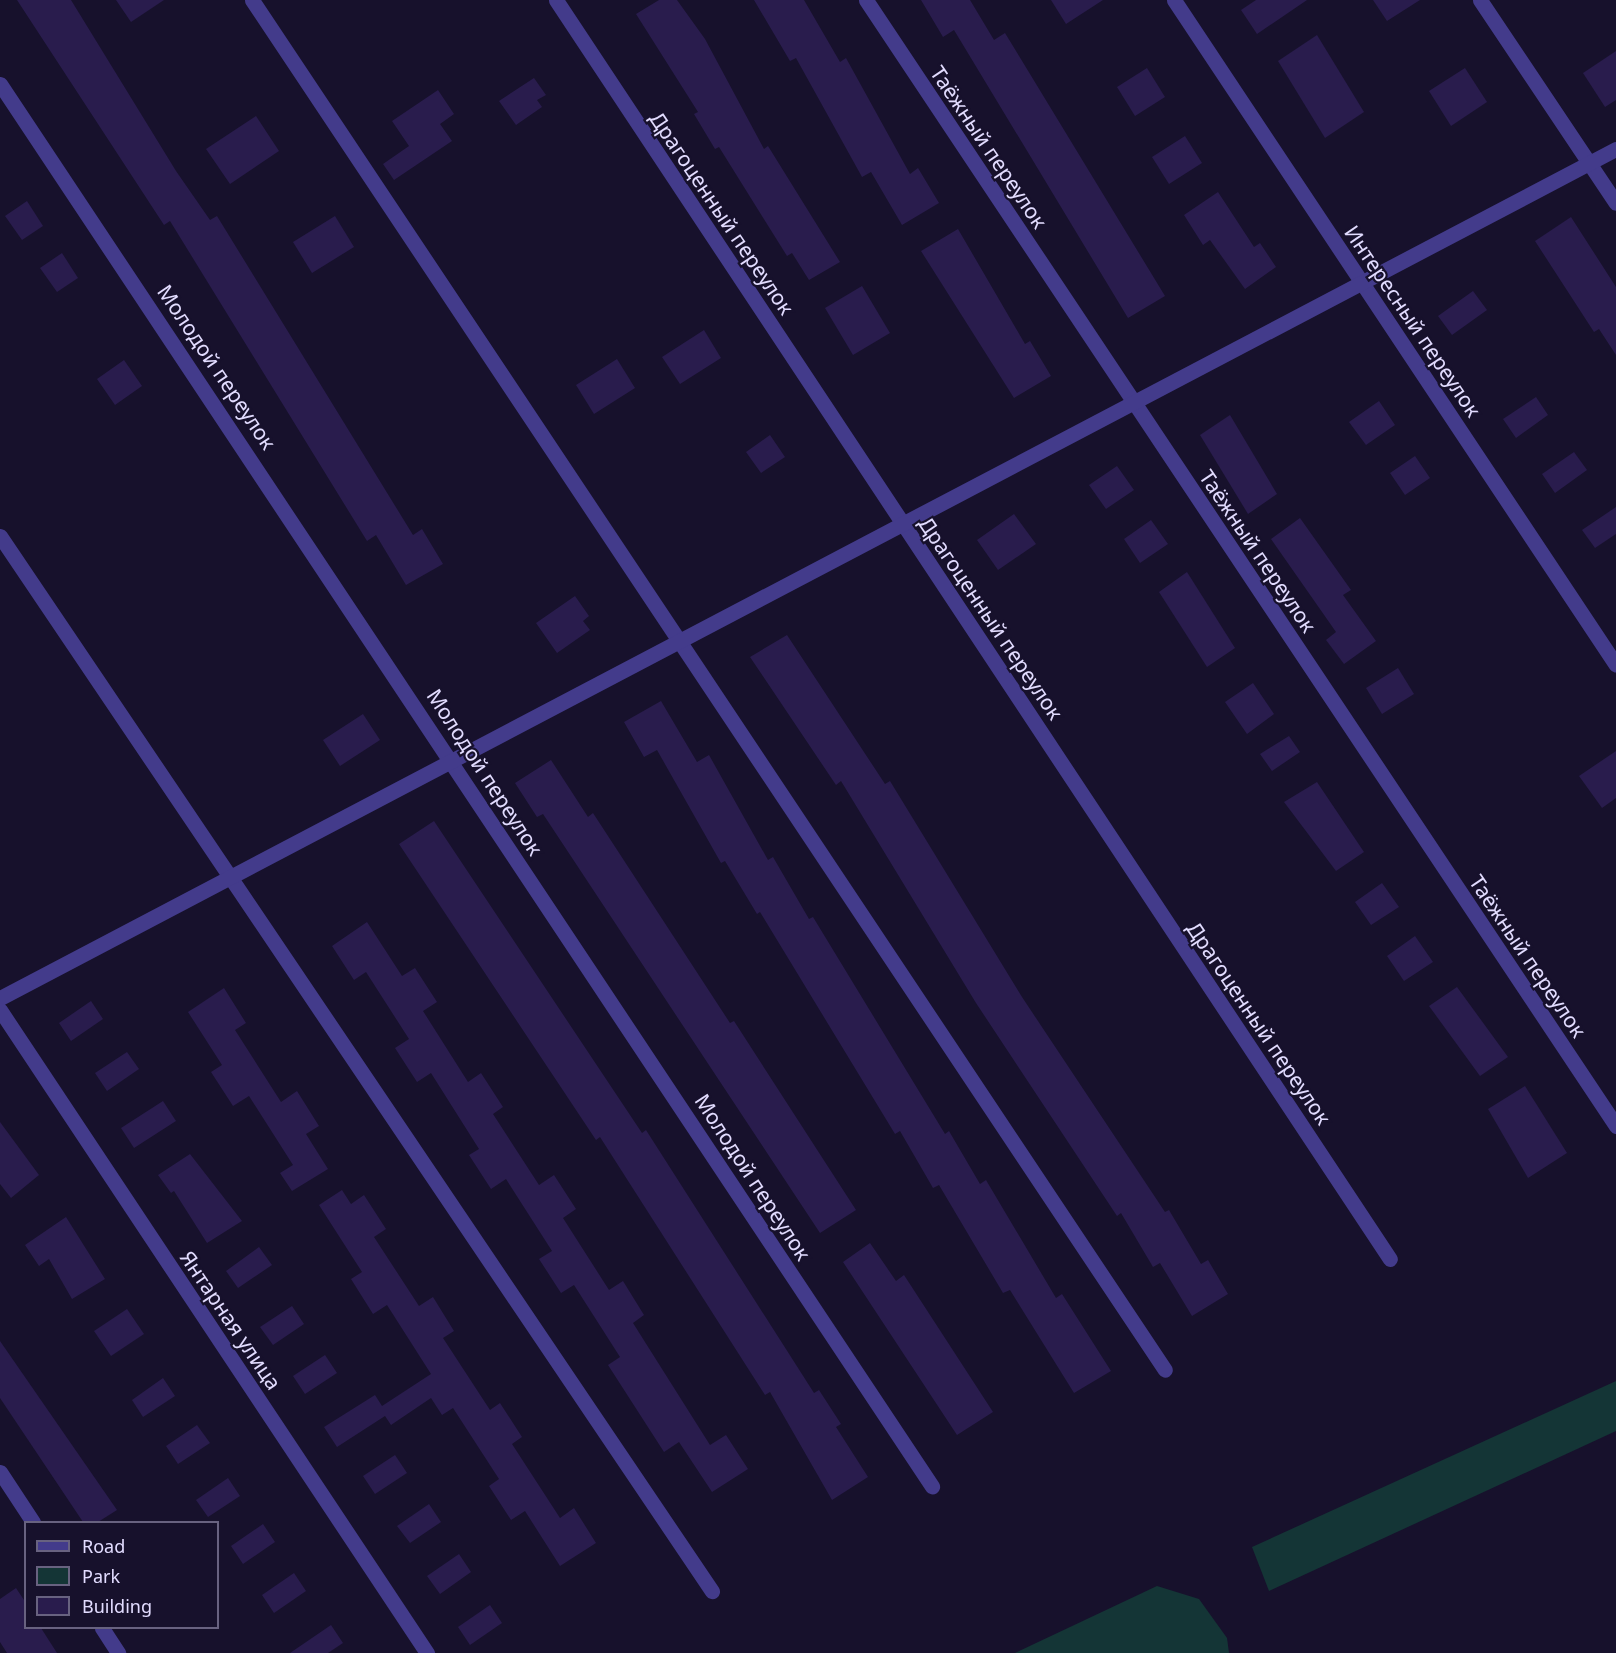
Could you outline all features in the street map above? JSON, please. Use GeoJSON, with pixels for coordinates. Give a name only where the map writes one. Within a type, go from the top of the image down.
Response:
{"type":"FeatureCollection","features":[{"type":"Feature","properties":{"kind":"street"},"geometry":{"type":"LineString","coordinates":[[252,0],[1165,1370]]}},
{"type":"Feature","properties":{"kind":"street","name":"Драгоценный переулок"},"geometry":{"type":"LineString","coordinates":[[556,0],[1390,1259]]}},
{"type":"Feature","properties":{"kind":"street","name":"Таёжный переулок"},"geometry":{"type":"LineString","coordinates":[[866,0],[1616,1126]]}},
{"type":"Feature","properties":{"kind":"street","name":"Интересный переулок"},"geometry":{"type":"LineString","coordinates":[[1174,0],[1616,665]]}},
{"type":"Feature","properties":{"kind":"street"},"geometry":{"type":"LineString","coordinates":[[1480,0],[1616,203]]}},
{"type":"Feature","properties":{"kind":"street","name":"Молодой переулок"},"geometry":{"type":"LineString","coordinates":[[0,84],[452,760],[932,1486]]}},
{"type":"Feature","properties":{"kind":"street"},"geometry":{"type":"LineString","coordinates":[[0,998],[680,642],[1132,400],[1362,283],[1616,149]]}},
{"type":"Feature","properties":{"kind":"street"},"geometry":{"type":"LineString","coordinates":[[0,536],[712,1591]]}},
{"type":"Feature","properties":{"kind":"street","name":"Янтарная улица"},"geometry":{"type":"LineString","coordinates":[[0,1010],[427,1653]]}},
{"type":"Feature","properties":{"kind":"street"},"geometry":{"type":"LineString","coordinates":[[0,1472],[32,1521]]}},
{"type":"Feature","properties":{"kind":"street"},"geometry":{"type":"LineString","coordinates":[[103,1629],[118,1653]]}},
{"type":"Feature","properties":{"kind":"green space"},"geometry":{"type":"Polygon","coordinates":[[[1616,1381],[1616,1431],[1269,1591],[1252,1547],[1616,1381]]]}},
{"type":"Feature","properties":{"kind":"green space"},"geometry":{"type":"Polygon","coordinates":[[[1157,1586],[1199,1599],[1227,1638],[1229,1653],[1015,1653],[1157,1586]]]}},
{"type":"Feature","properties":{"kind":"building"},"geometry":{"type":"Polygon","coordinates":[[[17,0],[71,0],[176,171],[210,220],[217,216],[413,535],[422,529],[443,564],[406,585],[376,535],[367,541],[170,221],[164,225],[17,0]]]}},
{"type":"Feature","properties":{"kind":"building"},"geometry":{"type":"Polygon","coordinates":[[[116,0],[164,0],[131,22],[116,0]]]}},
{"type":"Feature","properties":{"kind":"building"},"geometry":{"type":"Polygon","coordinates":[[[659,0],[677,0],[705,39],[764,149],[768,146],[840,262],[809,280],[792,253],[787,256],[719,147],[715,149],[694,114],[698,112],[636,14],[659,0]]]}},
{"type":"Feature","properties":{"kind":"building"},"geometry":{"type":"Polygon","coordinates":[[[754,0],[804,0],[840,62],[846,58],[910,174],[918,168],[939,203],[902,225],[871,172],[862,177],[796,58],[790,61],[754,0]]]}},
{"type":"Feature","properties":{"kind":"building"},"geometry":{"type":"Polygon","coordinates":[[[921,0],[970,0],[994,40],[1005,33],[1165,296],[1128,318],[954,30],[943,37],[921,0]]]}},
{"type":"Feature","properties":{"kind":"building"},"geometry":{"type":"Polygon","coordinates":[[[1051,0],[1103,0],[1066,24],[1051,0]]]}},
{"type":"Feature","properties":{"kind":"building"},"geometry":{"type":"Polygon","coordinates":[[[1256,0],[1307,0],[1257,34],[1241,10],[1256,0]]]}},
{"type":"Feature","properties":{"kind":"building"},"geometry":{"type":"Polygon","coordinates":[[[1373,0],[1420,0],[1387,21],[1373,0]]]}},
{"type":"Feature","properties":{"kind":"building"},"geometry":{"type":"Polygon","coordinates":[[[1317,35],[1364,112],[1325,138],[1278,61],[1317,35]]]}},
{"type":"Feature","properties":{"kind":"building"},"geometry":{"type":"Polygon","coordinates":[[[1616,51],[1616,100],[1605,107],[1583,73],[1616,51]]]}},
{"type":"Feature","properties":{"kind":"building"},"geometry":{"type":"Polygon","coordinates":[[[1147,68],[1165,97],[1135,116],[1117,87],[1147,68]]]}},
{"type":"Feature","properties":{"kind":"building"},"geometry":{"type":"Polygon","coordinates":[[[1465,68],[1487,102],[1451,126],[1429,91],[1465,68]]]}},
{"type":"Feature","properties":{"kind":"building"},"geometry":{"type":"Polygon","coordinates":[[[534,78],[546,95],[537,100],[542,107],[516,125],[499,101],[534,78]]]}},
{"type":"Feature","properties":{"kind":"building"},"geometry":{"type":"Polygon","coordinates":[[[438,90],[454,114],[440,124],[452,141],[394,180],[383,164],[409,146],[392,121],[438,90]]]}},
{"type":"Feature","properties":{"kind":"building"},"geometry":{"type":"Polygon","coordinates":[[[256,116],[279,151],[230,184],[206,149],[256,116]]]}},
{"type":"Feature","properties":{"kind":"building"},"geometry":{"type":"Polygon","coordinates":[[[1185,136],[1202,163],[1169,184],[1152,157],[1185,136]]]}},
{"type":"Feature","properties":{"kind":"building"},"geometry":{"type":"Polygon","coordinates":[[[1218,192],[1254,247],[1260,243],[1276,267],[1245,289],[1210,240],[1203,245],[1184,215],[1218,192]]]}},
{"type":"Feature","properties":{"kind":"building"},"geometry":{"type":"Polygon","coordinates":[[[27,201],[43,226],[22,240],[5,216],[27,201]]]}},
{"type":"Feature","properties":{"kind":"building"},"geometry":{"type":"Polygon","coordinates":[[[335,216],[354,247],[312,273],[293,242],[335,216]]]}},
{"type":"Feature","properties":{"kind":"building"},"geometry":{"type":"Polygon","coordinates":[[[1571,217],[1616,287],[1616,355],[1599,329],[1594,332],[1535,241],[1571,217]]]}},
{"type":"Feature","properties":{"kind":"building"},"geometry":{"type":"Polygon","coordinates":[[[958,229],[1025,344],[1030,341],[1051,376],[1014,398],[921,251],[958,229]]]}},
{"type":"Feature","properties":{"kind":"building"},"geometry":{"type":"Polygon","coordinates":[[[62,253],[78,278],[57,292],[40,268],[62,253]]]}},
{"type":"Feature","properties":{"kind":"building"},"geometry":{"type":"Polygon","coordinates":[[[862,286],[890,333],[853,355],[825,308],[862,286]]]}},
{"type":"Feature","properties":{"kind":"building"},"geometry":{"type":"Polygon","coordinates":[[[1473,291],[1487,310],[1452,335],[1438,316],[1473,291]]]}},
{"type":"Feature","properties":{"kind":"building"},"geometry":{"type":"Polygon","coordinates":[[[704,330],[721,358],[680,384],[662,357],[704,330]]]}},
{"type":"Feature","properties":{"kind":"building"},"geometry":{"type":"Polygon","coordinates":[[[617,359],[635,388],[594,414],[576,385],[617,359]]]}},
{"type":"Feature","properties":{"kind":"building"},"geometry":{"type":"Polygon","coordinates":[[[124,360],[142,386],[115,405],[97,379],[124,360]]]}},
{"type":"Feature","properties":{"kind":"building"},"geometry":{"type":"Polygon","coordinates":[[[1536,397],[1548,415],[1516,438],[1503,419],[1536,397]]]}},
{"type":"Feature","properties":{"kind":"building"},"geometry":{"type":"Polygon","coordinates":[[[1379,401],[1395,425],[1366,445],[1349,422],[1379,401]]]}},
{"type":"Feature","properties":{"kind":"building"},"geometry":{"type":"Polygon","coordinates":[[[1230,415],[1277,494],[1248,514],[1200,435],[1230,415]]]}},
{"type":"Feature","properties":{"kind":"building"},"geometry":{"type":"Polygon","coordinates":[[[770,435],[785,457],[761,473],[746,452],[770,435]]]}},
{"type":"Feature","properties":{"kind":"building"},"geometry":{"type":"Polygon","coordinates":[[[1574,452],[1587,470],[1555,493],[1542,474],[1574,452]]]}},
{"type":"Feature","properties":{"kind":"building"},"geometry":{"type":"Polygon","coordinates":[[[1415,456],[1430,478],[1405,495],[1390,473],[1415,456]]]}},
{"type":"Feature","properties":{"kind":"building"},"geometry":{"type":"Polygon","coordinates":[[[1117,466],[1134,490],[1106,509],[1089,485],[1117,466]]]}},
{"type":"Feature","properties":{"kind":"building"},"geometry":{"type":"Polygon","coordinates":[[[1616,507],[1616,534],[1595,548],[1582,530],[1616,507]]]}},
{"type":"Feature","properties":{"kind":"building"},"geometry":{"type":"Polygon","coordinates":[[[1014,514],[1036,544],[998,570],[977,540],[1014,514]]]}},
{"type":"Feature","properties":{"kind":"building"},"geometry":{"type":"Polygon","coordinates":[[[1300,518],[1351,590],[1343,595],[1376,641],[1344,664],[1326,640],[1336,632],[1271,539],[1300,518]]]}},
{"type":"Feature","properties":{"kind":"building"},"geometry":{"type":"Polygon","coordinates":[[[1151,520],[1168,544],[1140,563],[1124,539],[1151,520]]]}},
{"type":"Feature","properties":{"kind":"building"},"geometry":{"type":"Polygon","coordinates":[[[1187,572],[1235,648],[1207,667],[1159,592],[1187,572]]]}},
{"type":"Feature","properties":{"kind":"building"},"geometry":{"type":"Polygon","coordinates":[[[575,596],[589,616],[583,621],[590,630],[557,653],[536,623],[575,596]]]}},
{"type":"Feature","properties":{"kind":"building"},"geometry":{"type":"Polygon","coordinates":[[[787,635],[885,784],[890,781],[1022,997],[1165,1212],[1169,1210],[1201,1264],[1208,1260],[1228,1294],[1192,1316],[1160,1263],[1153,1267],[1121,1213],[1117,1216],[976,1003],[841,781],[836,785],[750,657],[787,635]]]}},
{"type":"Feature","properties":{"kind":"building"},"geometry":{"type":"Polygon","coordinates":[[[1398,668],[1414,694],[1382,714],[1366,688],[1398,668]]]}},
{"type":"Feature","properties":{"kind":"building"},"geometry":{"type":"Polygon","coordinates":[[[1253,683],[1274,714],[1247,734],[1225,702],[1253,683]]]}},
{"type":"Feature","properties":{"kind":"building"},"geometry":{"type":"Polygon","coordinates":[[[661,701],[697,762],[709,755],[768,860],[773,857],[809,919],[813,917],[945,1134],[949,1131],[980,1184],[986,1180],[1056,1298],[1062,1294],[1111,1371],[1074,1393],[1010,1290],[1003,1293],[939,1185],[933,1188],[900,1131],[895,1134],[760,912],[757,914],[725,861],[721,863],[657,750],[644,757],[624,722],[661,701]]]}},
{"type":"Feature","properties":{"kind":"building"},"geometry":{"type":"Polygon","coordinates":[[[363,714],[380,740],[340,766],[323,740],[363,714]]]}},
{"type":"Feature","properties":{"kind":"building"},"geometry":{"type":"Polygon","coordinates":[[[1289,736],[1300,752],[1272,771],[1260,754],[1289,736]]]}},
{"type":"Feature","properties":{"kind":"building"},"geometry":{"type":"Polygon","coordinates":[[[1616,751],[1616,798],[1602,808],[1579,776],[1616,751]]]}},
{"type":"Feature","properties":{"kind":"building"},"geometry":{"type":"Polygon","coordinates":[[[551,760],[588,817],[593,813],[730,1023],[734,1021],[856,1210],[820,1233],[543,814],[537,817],[515,783],[551,760]]]}},
{"type":"Feature","properties":{"kind":"building"},"geometry":{"type":"Polygon","coordinates":[[[1317,782],[1364,852],[1336,871],[1284,802],[1317,782]]]}},
{"type":"Feature","properties":{"kind":"building"},"geometry":{"type":"Polygon","coordinates":[[[434,821],[642,1133],[646,1130],[814,1393],[819,1390],[841,1424],[836,1427],[868,1477],[832,1500],[770,1392],[765,1395],[600,1137],[596,1140],[399,844],[434,821]]]}},
{"type":"Feature","properties":{"kind":"building"},"geometry":{"type":"Polygon","coordinates":[[[1382,883],[1399,907],[1371,925],[1355,902],[1382,883]]]}},
{"type":"Feature","properties":{"kind":"building"},"geometry":{"type":"Polygon","coordinates":[[[367,922],[402,976],[415,968],[437,1002],[423,1011],[468,1082],[481,1073],[503,1107],[493,1114],[539,1185],[554,1175],[576,1209],[563,1218],[609,1290],[623,1281],[644,1315],[633,1323],[710,1445],[726,1435],[748,1469],[712,1492],[679,1442],[664,1452],[608,1365],[620,1357],[574,1285],[561,1293],[539,1259],[552,1251],[506,1179],[491,1189],[469,1155],[479,1149],[431,1073],[417,1082],[395,1048],[409,1039],[366,972],[354,980],[332,946],[367,922]]]}},
{"type":"Feature","properties":{"kind":"building"},"geometry":{"type":"Polygon","coordinates":[[[1415,936],[1433,962],[1404,981],[1387,956],[1415,936]]]}},
{"type":"Feature","properties":{"kind":"building"},"geometry":{"type":"Polygon","coordinates":[[[1457,987],[1508,1057],[1480,1076],[1429,1006],[1457,987]]]}},
{"type":"Feature","properties":{"kind":"building"},"geometry":{"type":"Polygon","coordinates":[[[224,988],[246,1023],[235,1030],[281,1102],[297,1091],[319,1126],[306,1134],[328,1169],[292,1191],[280,1173],[293,1165],[249,1096],[233,1106],[211,1072],[222,1065],[188,1012],[224,988]]]}},
{"type":"Feature","properties":{"kind":"building"},"geometry":{"type":"Polygon","coordinates":[[[91,1001],[103,1019],[71,1041],[59,1023],[91,1001]]]}},
{"type":"Feature","properties":{"kind":"building"},"geometry":{"type":"Polygon","coordinates":[[[127,1052],[139,1069],[107,1091],[95,1073],[127,1052]]]}},
{"type":"Feature","properties":{"kind":"building"},"geometry":{"type":"Polygon","coordinates":[[[1525,1086],[1567,1153],[1528,1178],[1488,1109],[1525,1086]]]}},
{"type":"Feature","properties":{"kind":"building"},"geometry":{"type":"Polygon","coordinates":[[[163,1101],[176,1121],[134,1148],[121,1128],[163,1101]]]}},
{"type":"Feature","properties":{"kind":"building"},"geometry":{"type":"Polygon","coordinates":[[[0,1122],[39,1175],[11,1198],[0,1184],[0,1122]]]}},
{"type":"Feature","properties":{"kind":"building"},"geometry":{"type":"Polygon","coordinates":[[[190,1154],[242,1221],[207,1243],[174,1191],[171,1193],[158,1175],[190,1154]]]}},
{"type":"Feature","properties":{"kind":"building"},"geometry":{"type":"Polygon","coordinates":[[[342,1190],[351,1204],[364,1195],[386,1229],[374,1237],[419,1306],[433,1297],[454,1331],[443,1338],[490,1410],[500,1403],[522,1437],[512,1444],[560,1518],[574,1508],[596,1543],[560,1566],[525,1511],[511,1520],[489,1486],[499,1479],[453,1408],[442,1415],[431,1398],[391,1425],[385,1416],[337,1447],[324,1427],[375,1395],[382,1406],[431,1374],[387,1305],[373,1314],[351,1279],[362,1272],[319,1205],[342,1190]]]}},
{"type":"Feature","properties":{"kind":"building"},"geometry":{"type":"Polygon","coordinates":[[[66,1217],[105,1279],[72,1299],[49,1259],[39,1266],[25,1245],[66,1217]]]}},
{"type":"Feature","properties":{"kind":"building"},"geometry":{"type":"Polygon","coordinates":[[[870,1243],[896,1281],[904,1275],[993,1412],[957,1435],[843,1262],[870,1243]]]}},
{"type":"Feature","properties":{"kind":"building"},"geometry":{"type":"Polygon","coordinates":[[[259,1247],[272,1265],[238,1288],[226,1271],[259,1247]]]}},
{"type":"Feature","properties":{"kind":"building"},"geometry":{"type":"Polygon","coordinates":[[[292,1306],[304,1324],[273,1345],[260,1327],[292,1306]]]}},
{"type":"Feature","properties":{"kind":"building"},"geometry":{"type":"Polygon","coordinates":[[[127,1309],[144,1334],[111,1356],[94,1331],[127,1309]]]}},
{"type":"Feature","properties":{"kind":"building"},"geometry":{"type":"Polygon","coordinates":[[[0,1341],[117,1510],[100,1521],[82,1521],[0,1398],[0,1341]]]}},
{"type":"Feature","properties":{"kind":"building"},"geometry":{"type":"Polygon","coordinates":[[[325,1355],[337,1373],[305,1394],[293,1376],[325,1355]]]}},
{"type":"Feature","properties":{"kind":"building"},"geometry":{"type":"Polygon","coordinates":[[[163,1378],[175,1396],[143,1417],[132,1400],[163,1378]]]}},
{"type":"Feature","properties":{"kind":"building"},"geometry":{"type":"Polygon","coordinates":[[[197,1425],[210,1443],[178,1464],[166,1446],[197,1425]]]}},
{"type":"Feature","properties":{"kind":"building"},"geometry":{"type":"Polygon","coordinates":[[[395,1455],[407,1473],[375,1494],[363,1476],[395,1455]]]}},
{"type":"Feature","properties":{"kind":"building"},"geometry":{"type":"Polygon","coordinates":[[[228,1478],[240,1496],[208,1517],[196,1500],[228,1478]]]}},
{"type":"Feature","properties":{"kind":"building"},"geometry":{"type":"Polygon","coordinates":[[[429,1504],[441,1522],[410,1543],[397,1526],[429,1504]]]}},
{"type":"Feature","properties":{"kind":"building"},"geometry":{"type":"Polygon","coordinates":[[[263,1524],[275,1542],[243,1564],[231,1546],[263,1524]]]}},
{"type":"Feature","properties":{"kind":"building"},"geometry":{"type":"Polygon","coordinates":[[[459,1554],[471,1572],[440,1594],[427,1576],[459,1554]]]}},
{"type":"Feature","properties":{"kind":"building"},"geometry":{"type":"Polygon","coordinates":[[[294,1573],[306,1591],[274,1613],[262,1595],[294,1573]]]}},
{"type":"Feature","properties":{"kind":"building"},"geometry":{"type":"Polygon","coordinates":[[[16,1588],[24,1600],[24,1629],[42,1629],[57,1653],[7,1653],[0,1642],[0,1599],[16,1588]]]}},
{"type":"Feature","properties":{"kind":"building"},"geometry":{"type":"Polygon","coordinates":[[[490,1605],[502,1623],[470,1645],[458,1627],[490,1605]]]}},
{"type":"Feature","properties":{"kind":"building"},"geometry":{"type":"Polygon","coordinates":[[[331,1625],[343,1643],[328,1653],[290,1653],[331,1625]]]}}]}
